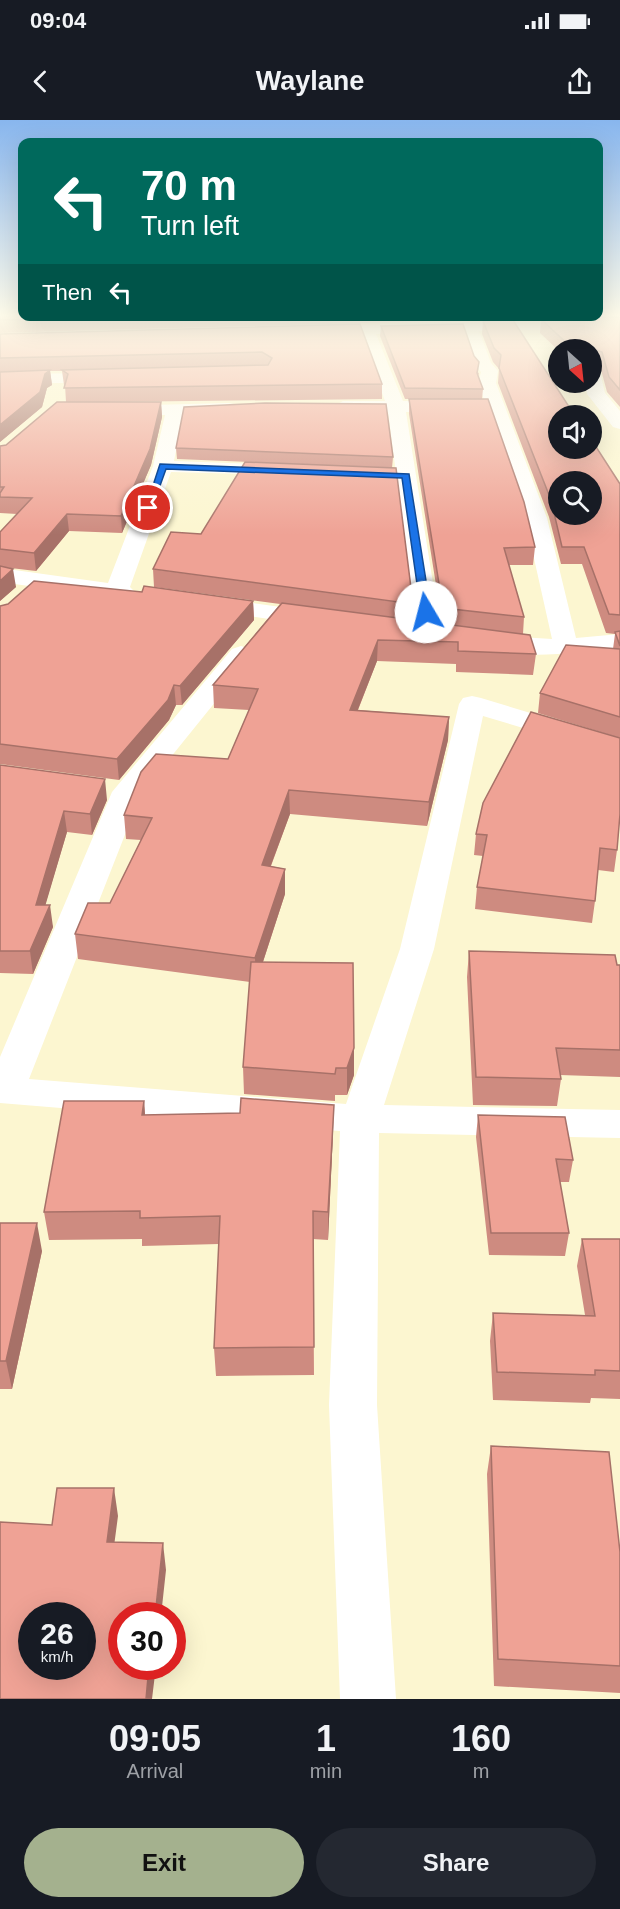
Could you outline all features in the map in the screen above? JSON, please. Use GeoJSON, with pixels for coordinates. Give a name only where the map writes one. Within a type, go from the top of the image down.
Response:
{"type":"FeatureCollection","features":[{"type":"Feature","properties":{"kind":"street"},"geometry":{"type":"LineString","coordinates":[[56,400],[58,388]]}},
{"type":"Feature","properties":{"kind":"street"},"geometry":{"type":"LineString","coordinates":[[389,388],[396,407],[406,476],[436,636],[514,646],[566,647],[620,641]]}},
{"type":"Feature","properties":{"kind":"street"},"geometry":{"type":"LineString","coordinates":[[489,388],[536,518],[566,647]]}},
{"type":"Feature","properties":{"kind":"street"},"geometry":{"type":"LineString","coordinates":[[596,393],[620,423]]}},
{"type":"Feature","properties":{"kind":"street"},"geometry":{"type":"LineString","coordinates":[[324,406],[496,407]]}},
{"type":"Feature","properties":{"kind":"street"},"geometry":{"type":"LineString","coordinates":[[98,410],[243,407]]}},
{"type":"Feature","properties":{"kind":"street"},"geometry":{"type":"LineString","coordinates":[[117,591],[163,466],[175,410]]}},
{"type":"Feature","properties":{"kind":"street"},"geometry":{"type":"LineString","coordinates":[[163,466],[302,472]]}},
{"type":"Feature","properties":{"kind":"street"},"geometry":{"type":"LineString","coordinates":[[383,475],[406,476]]}},
{"type":"Feature","properties":{"kind":"street"},"geometry":{"type":"LineString","coordinates":[[0,575],[151,596]]}},
{"type":"Feature","properties":{"kind":"street"},"geometry":{"type":"LineString","coordinates":[[16,602],[40,580]]}},
{"type":"Feature","properties":{"kind":"street"},"geometry":{"type":"LineString","coordinates":[[185,601],[334,621]]}},
{"type":"Feature","properties":{"kind":"street"},"geometry":{"type":"LineString","coordinates":[[275,613],[116,790],[5,1091],[360,1119],[620,1124]]}},
{"type":"Feature","properties":{"kind":"street"},"geometry":{"type":"LineString","coordinates":[[368,1699],[353,1405],[360,1119],[417,949],[472,704],[620,749]]}},
{"type":"Feature","properties":{"kind":"building"},"geometry":{"type":"Polygon","coordinates":[[[0,388],[41,388],[40,392],[0,425],[0,388]]]}},
{"type":"Feature","properties":{"kind":"building"},"geometry":{"type":"Polygon","coordinates":[[[405,388],[483,388],[483,389],[405,388]]]}},
{"type":"Feature","properties":{"kind":"building"},"geometry":{"type":"Polygon","coordinates":[[[507,388],[548,388],[548,393],[560,393],[568,405],[548,405],[548,459],[602,459],[602,456],[620,484],[620,615],[609,614],[584,547],[562,547],[557,525],[602,525],[602,471],[548,471],[548,492],[507,388]]]}},
{"type":"Feature","properties":{"kind":"building"},"geometry":{"type":"Polygon","coordinates":[[[409,399],[488,399],[524,502],[535,547],[504,548],[524,617],[443,608],[409,399]]]}},
{"type":"Feature","properties":{"kind":"building"},"geometry":{"type":"Polygon","coordinates":[[[57,402],[161,402],[150,449],[121,516],[67,514],[34,553],[0,549],[0,532],[32,498],[0,497],[4,487],[0,487],[0,446],[6,445],[57,402]]]}},
{"type":"Feature","properties":{"kind":"building"},"geometry":{"type":"Polygon","coordinates":[[[265,403],[386,404],[393,457],[176,448],[184,407],[265,403]]]}},
{"type":"Feature","properties":{"kind":"building"},"geometry":{"type":"Polygon","coordinates":[[[245,462],[396,468],[413,604],[153,569],[171,532],[201,534],[245,462]]]}},
{"type":"Feature","properties":{"kind":"building"},"geometry":{"type":"Polygon","coordinates":[[[0,566],[13,569],[0,581],[0,566]]]}},
{"type":"Feature","properties":{"kind":"building"},"geometry":{"type":"Polygon","coordinates":[[[34,581],[142,592],[144,586],[253,601],[180,686],[174,685],[168,700],[117,759],[0,744],[0,606],[8,604],[34,581]]]}},
{"type":"Feature","properties":{"kind":"building"},"geometry":{"type":"Polygon","coordinates":[[[282,603],[530,635],[536,654],[458,651],[458,642],[378,640],[350,710],[449,717],[429,802],[289,790],[262,865],[285,869],[255,958],[75,934],[88,903],[110,903],[152,818],[124,815],[141,772],[156,754],[228,759],[258,689],[213,685],[282,603]]]}},
{"type":"Feature","properties":{"kind":"building"},"geometry":{"type":"Polygon","coordinates":[[[620,631],[620,646],[615,632],[620,631]]]}},
{"type":"Feature","properties":{"kind":"building"},"geometry":{"type":"Polygon","coordinates":[[[566,645],[620,649],[620,717],[540,693],[566,645]]]}},
{"type":"Feature","properties":{"kind":"building"},"geometry":{"type":"Polygon","coordinates":[[[531,712],[620,738],[620,814],[617,850],[600,848],[595,901],[477,887],[487,835],[476,834],[483,803],[531,712]]]}},
{"type":"Feature","properties":{"kind":"building"},"geometry":{"type":"Polygon","coordinates":[[[0,765],[105,779],[90,814],[64,811],[36,905],[50,905],[30,951],[0,951],[0,765]]]}},
{"type":"Feature","properties":{"kind":"building"},"geometry":{"type":"Polygon","coordinates":[[[469,951],[615,955],[617,965],[620,965],[620,1050],[556,1048],[561,1079],[476,1077],[469,951]]]}},
{"type":"Feature","properties":{"kind":"building"},"geometry":{"type":"Polygon","coordinates":[[[251,962],[353,963],[354,1048],[347,1068],[336,1068],[335,1074],[243,1067],[251,962]]]}},
{"type":"Feature","properties":{"kind":"building"},"geometry":{"type":"Polygon","coordinates":[[[241,1098],[334,1105],[328,1212],[313,1211],[314,1347],[214,1348],[220,1216],[140,1218],[140,1211],[44,1212],[64,1101],[144,1101],[142,1115],[240,1113],[241,1098]]]}},
{"type":"Feature","properties":{"kind":"building"},"geometry":{"type":"Polygon","coordinates":[[[478,1115],[565,1117],[573,1160],[556,1159],[569,1233],[491,1233],[478,1115]]]}},
{"type":"Feature","properties":{"kind":"building"},"geometry":{"type":"Polygon","coordinates":[[[0,1223],[37,1223],[6,1361],[0,1361],[0,1223]]]}},
{"type":"Feature","properties":{"kind":"building"},"geometry":{"type":"Polygon","coordinates":[[[582,1239],[620,1239],[620,1371],[595,1370],[595,1375],[497,1372],[493,1313],[595,1316],[582,1239]]]}},
{"type":"Feature","properties":{"kind":"building"},"geometry":{"type":"Polygon","coordinates":[[[491,1446],[609,1452],[620,1552],[620,1666],[498,1659],[491,1446]]]}},
{"type":"Feature","properties":{"kind":"building"},"geometry":{"type":"Polygon","coordinates":[[[57,1488],[114,1488],[107,1542],[163,1543],[157,1602],[108,1602],[108,1680],[148,1680],[146,1699],[0,1699],[0,1522],[52,1525],[57,1488]]]}},
{"type":"Feature","properties":{"kind":"route"},"geometry":{"type":"LineString","coordinates":[[148,508],[163,466],[406,476],[426,612]]}}]}
